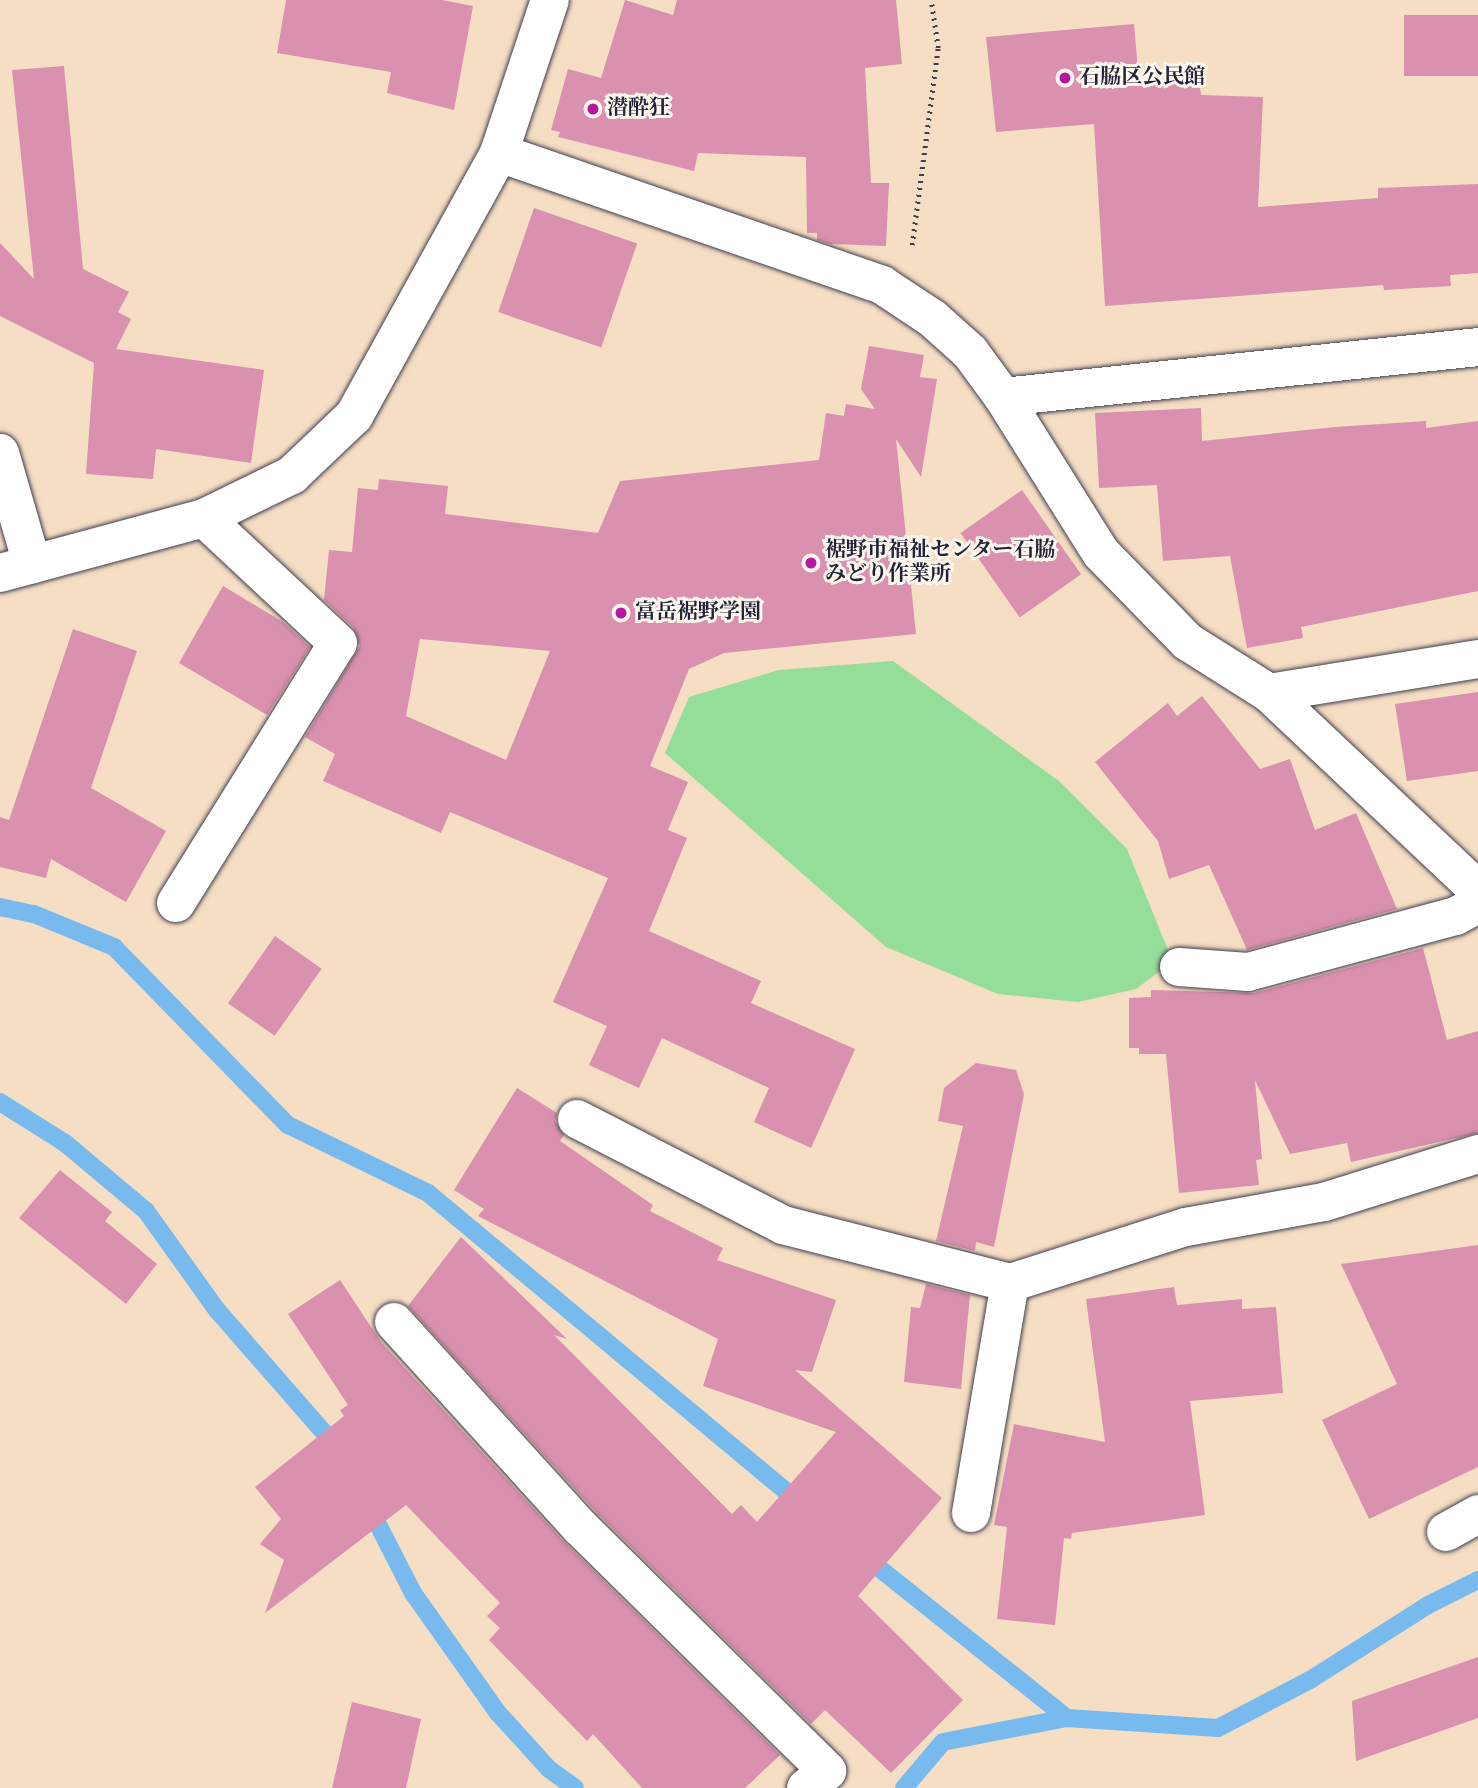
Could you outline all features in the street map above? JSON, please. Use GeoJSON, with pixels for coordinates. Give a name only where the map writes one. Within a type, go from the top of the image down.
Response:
{"type":"FeatureCollection","features":[{"type":"Feature","properties":{"kind":"street"},"geometry":{"type":"LineString","coordinates":[[0,453],[16,569],[204,518],[292,475],[354,416],[499,153],[550,0]]}},
{"type":"Feature","properties":{"kind":"street"},"geometry":{"type":"LineString","coordinates":[[499,153],[895,293],[970,352],[1003,397],[1101,554],[1188,642],[1269,693],[1478,890]]}},
{"type":"Feature","properties":{"kind":"street"},"geometry":{"type":"LineString","coordinates":[[1003,397],[1478,347]]}},
{"type":"Feature","properties":{"kind":"street"},"geometry":{"type":"LineString","coordinates":[[176,903],[338,643],[204,518]]}},
{"type":"Feature","properties":{"kind":"street"},"geometry":{"type":"LineString","coordinates":[[1269,693],[1478,659]]}},
{"type":"Feature","properties":{"kind":"street"},"geometry":{"type":"LineString","coordinates":[[1178,967],[1248,972],[1456,916],[1478,904]]}},
{"type":"Feature","properties":{"kind":"street"},"geometry":{"type":"LineString","coordinates":[[577,1119],[783,1225],[1010,1283],[1186,1227],[1324,1202],[1478,1154]]}},
{"type":"Feature","properties":{"kind":"street"},"geometry":{"type":"LineString","coordinates":[[971,1513],[1010,1283]]}},
{"type":"Feature","properties":{"kind":"street"},"geometry":{"type":"LineString","coordinates":[[394,1322],[581,1528],[827,1771],[806,1788]]}},
{"type":"Feature","properties":{"kind":"path"},"geometry":{"type":"LineString","coordinates":[[895,293],[913,245],[928,149],[938,48],[931,0]]}},
{"type":"Feature","properties":{"kind":"green space"},"geometry":{"type":"Polygon","coordinates":[[[893,661],[1059,781],[1127,849],[1168,950],[1164,968],[1136,989],[1078,1002],[998,994],[886,947],[665,753],[689,697],[779,670],[893,661]]]}},
{"type":"Feature","properties":{"kind":"building"},"geometry":{"type":"Polygon","coordinates":[[[286,0],[442,0],[473,6],[454,110],[387,93],[391,72],[277,53],[286,0]]]}},
{"type":"Feature","properties":{"kind":"building"},"geometry":{"type":"Polygon","coordinates":[[[625,0],[673,15],[677,0],[896,0],[902,64],[865,68],[871,183],[889,183],[886,246],[830,244],[817,240],[817,233],[807,233],[806,157],[698,153],[694,171],[558,137],[560,132],[551,130],[568,69],[601,78],[625,0]]]}},
{"type":"Feature","properties":{"kind":"building"},"geometry":{"type":"Polygon","coordinates":[[[1404,15],[1478,15],[1478,76],[1404,76],[1404,15]]]}},
{"type":"Feature","properties":{"kind":"building"},"geometry":{"type":"Polygon","coordinates":[[[1134,24],[1139,81],[1198,73],[1201,95],[1263,97],[1258,207],[1378,198],[1378,188],[1478,184],[1478,273],[1450,275],[1451,286],[1384,290],[1383,285],[1105,306],[1094,124],[996,132],[986,37],[1134,24]]]}},
{"type":"Feature","properties":{"kind":"building"},"geometry":{"type":"Polygon","coordinates":[[[64,66],[83,269],[129,292],[118,312],[131,319],[116,349],[264,370],[251,463],[156,449],[153,479],[86,474],[94,363],[0,316],[0,243],[34,279],[12,70],[64,66]]]}},
{"type":"Feature","properties":{"kind":"building"},"geometry":{"type":"Polygon","coordinates":[[[534,208],[637,243],[601,347],[498,312],[534,208]]]}},
{"type":"Feature","properties":{"kind":"building"},"geometry":{"type":"Polygon","coordinates":[[[869,346],[924,355],[920,377],[937,379],[921,477],[896,439],[916,634],[724,653],[689,669],[650,766],[688,782],[668,830],[687,838],[649,931],[761,981],[751,1003],[855,1049],[811,1148],[754,1122],[769,1088],[662,1038],[639,1088],[589,1065],[607,1026],[553,1002],[608,878],[450,812],[441,833],[323,781],[335,754],[305,737],[360,646],[353,627],[324,600],[329,550],[352,552],[358,488],[378,490],[379,479],[448,486],[445,514],[598,533],[620,481],[819,460],[826,413],[844,416],[846,404],[875,409],[861,389],[869,346]],[[420,639],[406,716],[506,760],[550,651],[420,639]]]}},
{"type":"Feature","properties":{"kind":"building"},"geometry":{"type":"Polygon","coordinates":[[[1201,408],[1202,441],[1335,427],[1426,421],[1426,428],[1478,421],[1478,591],[1301,627],[1303,638],[1247,648],[1230,556],[1163,561],[1157,485],[1099,488],[1095,413],[1201,408]]]}},
{"type":"Feature","properties":{"kind":"building"},"geometry":{"type":"Polygon","coordinates":[[[1022,490],[1081,574],[1020,617],[961,533],[1022,490]]]}},
{"type":"Feature","properties":{"kind":"building"},"geometry":{"type":"Polygon","coordinates":[[[223,586],[283,622],[310,647],[267,715],[179,663],[223,586]]]}},
{"type":"Feature","properties":{"kind":"building"},"geometry":{"type":"Polygon","coordinates":[[[73,629],[137,651],[91,788],[166,831],[126,902],[51,859],[46,878],[0,867],[0,817],[9,820],[73,629]]]}},
{"type":"Feature","properties":{"kind":"building"},"geometry":{"type":"Polygon","coordinates":[[[1478,692],[1478,771],[1407,781],[1395,704],[1478,692]]]}},
{"type":"Feature","properties":{"kind":"building"},"geometry":{"type":"Polygon","coordinates":[[[1202,696],[1260,769],[1290,759],[1315,830],[1356,813],[1397,909],[1247,950],[1209,865],[1169,879],[1158,841],[1095,762],[1168,703],[1177,716],[1202,696]]]}},
{"type":"Feature","properties":{"kind":"building"},"geometry":{"type":"Polygon","coordinates":[[[275,936],[322,969],[275,1036],[228,1003],[275,936]]]}},
{"type":"Feature","properties":{"kind":"building"},"geometry":{"type":"Polygon","coordinates":[[[1423,948],[1447,1040],[1478,1031],[1478,1133],[1351,1162],[1347,1143],[1290,1154],[1255,1080],[1262,1159],[1256,1160],[1259,1185],[1179,1193],[1166,1054],[1139,1054],[1139,1048],[1129,1048],[1129,998],[1151,997],[1151,990],[1254,993],[1423,948]]]}},
{"type":"Feature","properties":{"kind":"building"},"geometry":{"type":"Polygon","coordinates":[[[976,1063],[1016,1070],[1024,1094],[994,1247],[976,1242],[975,1251],[936,1241],[963,1126],[938,1121],[944,1088],[976,1063]]]}},
{"type":"Feature","properties":{"kind":"building"},"geometry":{"type":"Polygon","coordinates":[[[517,1088],[557,1113],[555,1121],[564,1135],[560,1141],[653,1205],[650,1211],[723,1248],[717,1260],[836,1300],[812,1372],[795,1370],[942,1498],[858,1596],[963,1700],[891,1773],[825,1710],[811,1724],[597,1513],[408,1306],[461,1237],[567,1339],[554,1335],[732,1514],[741,1505],[757,1522],[836,1432],[703,1386],[718,1339],[478,1216],[484,1209],[454,1190],[517,1088]]]}},
{"type":"Feature","properties":{"kind":"building"},"geometry":{"type":"Polygon","coordinates":[[[60,1170],[112,1212],[105,1221],[157,1264],[126,1304],[19,1218],[60,1170]]]}},
{"type":"Feature","properties":{"kind":"building"},"geometry":{"type":"Polygon","coordinates":[[[1478,1245],[1478,1467],[1369,1519],[1322,1420],[1397,1384],[1341,1264],[1478,1245]]]}},
{"type":"Feature","properties":{"kind":"building"},"geometry":{"type":"Polygon","coordinates":[[[340,1280],[381,1342],[565,1543],[780,1755],[745,1788],[642,1788],[593,1734],[587,1741],[489,1640],[500,1628],[487,1616],[500,1603],[406,1505],[265,1613],[284,1560],[260,1544],[281,1519],[255,1487],[344,1416],[340,1410],[348,1405],[288,1314],[340,1280]]]}},
{"type":"Feature","properties":{"kind":"building"},"geometry":{"type":"Polygon","coordinates":[[[926,1284],[970,1295],[961,1389],[904,1382],[911,1307],[920,1308],[926,1284]]]}},
{"type":"Feature","properties":{"kind":"building"},"geometry":{"type":"Polygon","coordinates":[[[1174,1287],[1177,1305],[1242,1299],[1242,1309],[1276,1307],[1283,1393],[1190,1401],[1205,1515],[1072,1533],[1071,1539],[1064,1538],[1055,1625],[997,1619],[1007,1527],[994,1525],[1014,1424],[1105,1442],[1086,1299],[1174,1287]]]}},
{"type":"Feature","properties":{"kind":"building"},"geometry":{"type":"Polygon","coordinates":[[[1478,1657],[1478,1718],[1356,1761],[1352,1701],[1478,1657]]]}},
{"type":"Feature","properties":{"kind":"building"},"geometry":{"type":"Polygon","coordinates":[[[352,1702],[421,1719],[406,1788],[332,1788],[352,1702]]]}},
{"type":"Feature","properties":{"kind":"waterway"},"geometry":{"type":"LineString","coordinates":[[0,907],[34,914],[114,947],[288,1125],[428,1193],[802,1505]]}},
{"type":"Feature","properties":{"kind":"waterway"},"geometry":{"type":"LineString","coordinates":[[0,1102],[65,1143],[146,1211],[217,1310],[339,1450]]}},
{"type":"Feature","properties":{"kind":"waterway"},"geometry":{"type":"LineString","coordinates":[[368,1505],[413,1593],[498,1713],[549,1769],[575,1788]]}},
{"type":"Feature","properties":{"kind":"waterway"},"geometry":{"type":"LineString","coordinates":[[864,1556],[1067,1718],[1218,1728],[1310,1680],[1428,1605],[1478,1580]]}},
{"type":"Feature","properties":{"kind":"waterway"},"geometry":{"type":"LineString","coordinates":[[904,1788],[943,1742],[1067,1718]]}},
{"type":"Feature","properties":{"kind":"place","name":"石脇区公民館"},"geometry":{"type":"Point","coordinates":[1065,78]}},
{"type":"Feature","properties":{"kind":"place","name":"潜酔狂"},"geometry":{"type":"Point","coordinates":[593,109]}},
{"type":"Feature","properties":{"kind":"place","name":"裾野市福祉センター石脇 みどり作業所"},"geometry":{"type":"Point","coordinates":[811,563]}},
{"type":"Feature","properties":{"kind":"place","name":"富岳裾野学園"},"geometry":{"type":"Point","coordinates":[621,613]}}]}
